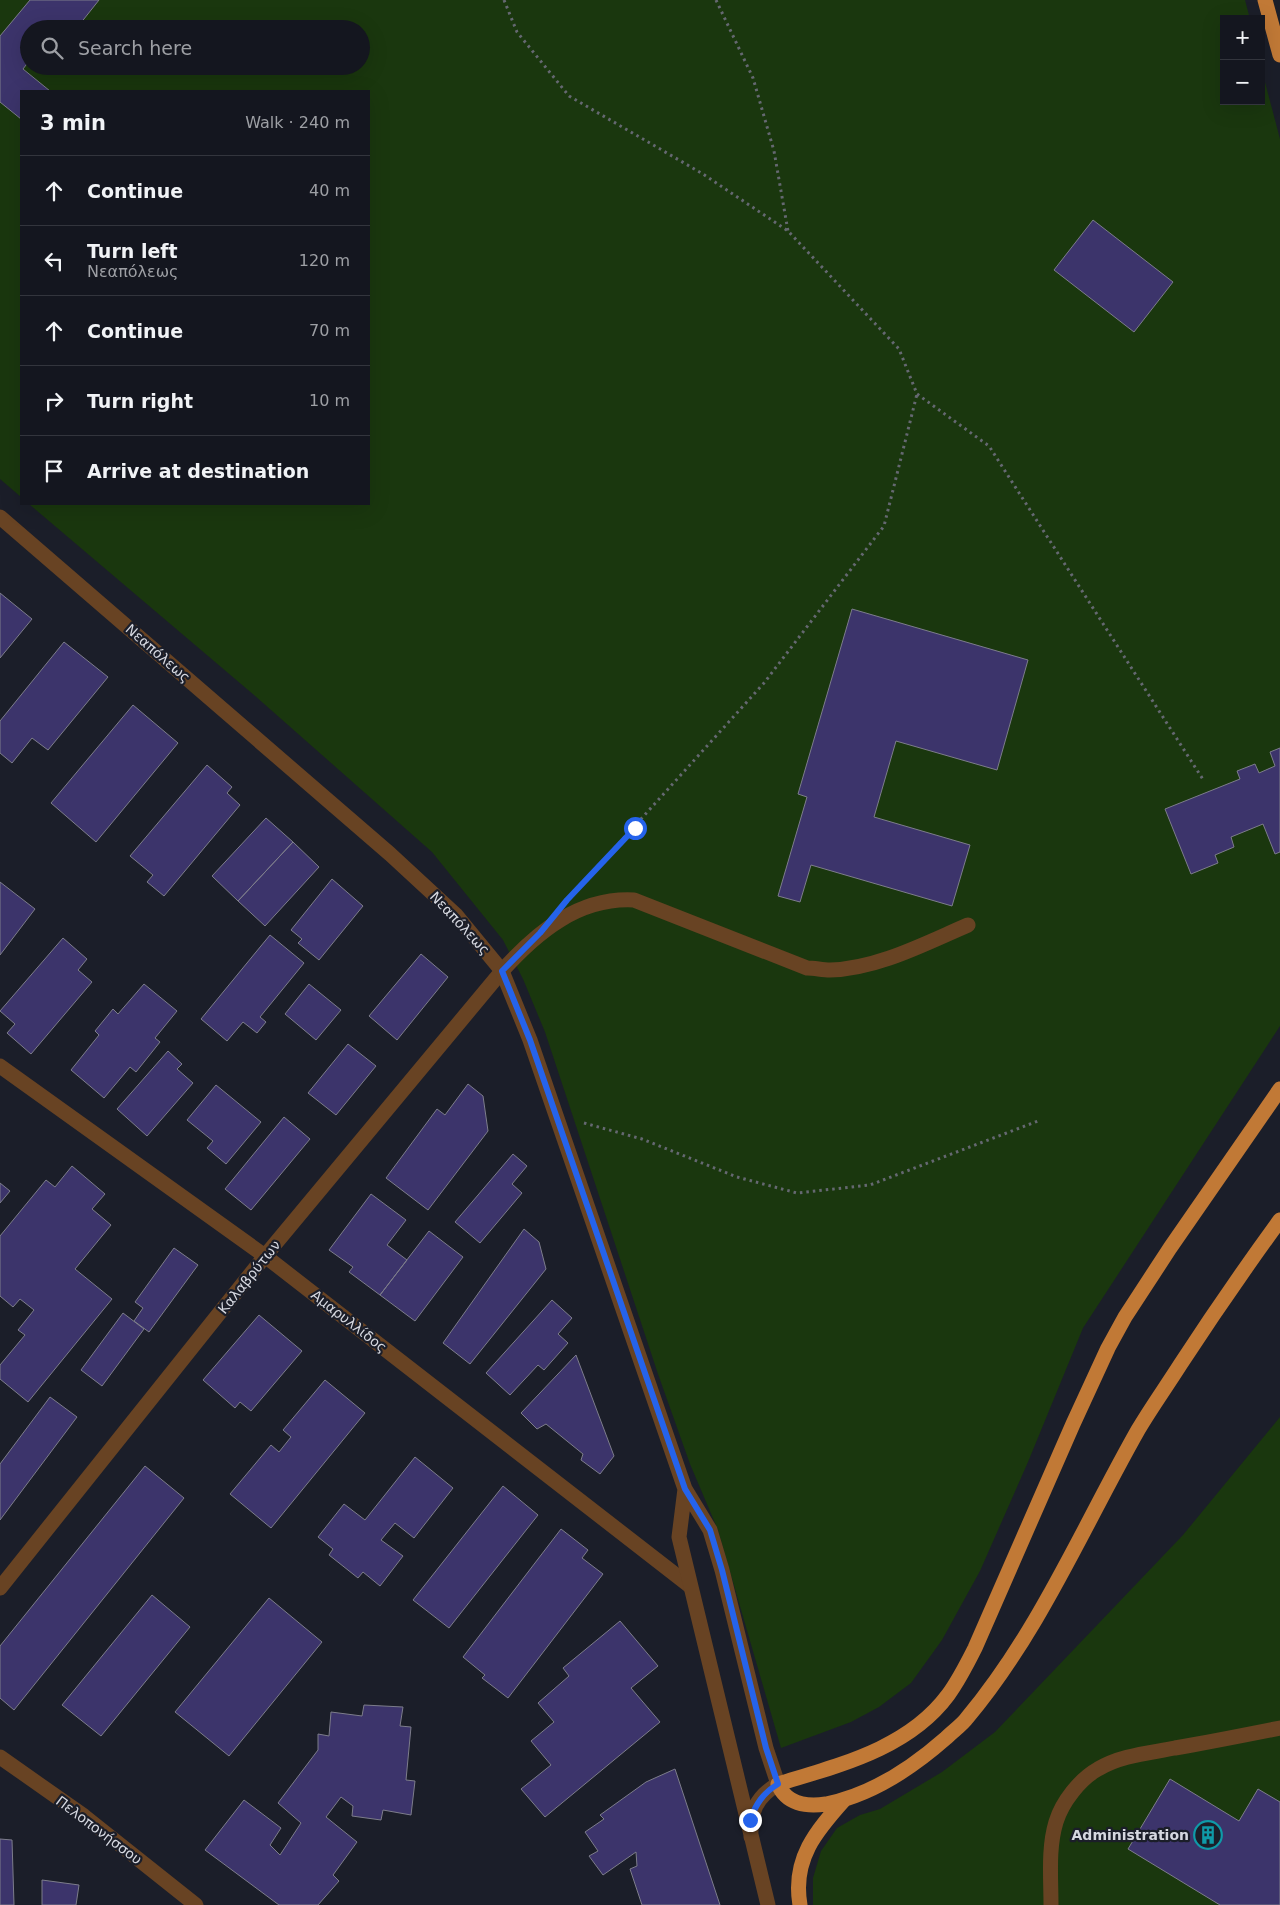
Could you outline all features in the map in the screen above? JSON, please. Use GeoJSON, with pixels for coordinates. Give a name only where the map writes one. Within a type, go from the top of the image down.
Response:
{"type":"FeatureCollection","features":[{"type":"Feature","properties":{"kind":"highway"},"geometry":{"type":"LineString","coordinates":[[1265,0],[1280,56]]}},
{"type":"Feature","properties":{"kind":"highway"},"geometry":{"type":"LineString","coordinates":[[1280,1089],[1170,1248],[1121,1324],[1073,1424],[975,1648],[962,1674],[947,1696],[929,1716],[909,1733],[886,1746],[858,1758],[778,1784],[784,1796],[794,1802],[817,1805],[845,1799],[904,1772],[935,1748],[966,1720],[1033,1626],[1139,1429],[1224,1298],[1280,1220]]}},
{"type":"Feature","properties":{"kind":"highway"},"geometry":{"type":"LineString","coordinates":[[800,1905],[799,1871],[807,1848],[823,1823],[845,1799]]}},
{"type":"Feature","properties":{"kind":"street","name":"Νεαπόλεως"},"geometry":{"type":"LineString","coordinates":[[0,517],[390,854],[456,915],[502,971],[530,1040],[685,1489]]}},
{"type":"Feature","properties":{"kind":"street","name":"Καλαβρύτων"},"geometry":{"type":"LineString","coordinates":[[0,1588],[266,1256],[502,971],[540,933],[585,908],[619,899],[634,900],[807,968],[830,970],[852,967],[890,957],[968,925]]}},
{"type":"Feature","properties":{"kind":"street","name":"Αμαρυλλίδος"},"geometry":{"type":"LineString","coordinates":[[0,1066],[266,1256],[690,1586]]}},
{"type":"Feature","properties":{"kind":"street"},"geometry":{"type":"LineString","coordinates":[[685,1489],[710,1530],[722,1570],[766,1748],[778,1784],[767,1791],[756,1804],[750,1820],[751,1837]]}},
{"type":"Feature","properties":{"kind":"street"},"geometry":{"type":"LineString","coordinates":[[685,1489],[679,1537],[768,1905]]}},
{"type":"Feature","properties":{"kind":"street"},"geometry":{"type":"LineString","coordinates":[[1051,1905],[1051,1860],[1053,1834],[1057,1820],[1071,1794],[1096,1770],[1111,1762],[1140,1755],[1280,1728]]}},
{"type":"Feature","properties":{"kind":"street","name":"Πελοπονήσσου"},"geometry":{"type":"LineString","coordinates":[[0,1757],[84,1816],[196,1905]]}},
{"type":"Feature","properties":{"kind":"path"},"geometry":{"type":"LineString","coordinates":[[504,0],[517,32],[569,96],[703,174],[788,231],[899,349],[918,394],[989,446],[1204,781]]}},
{"type":"Feature","properties":{"kind":"path"},"geometry":{"type":"LineString","coordinates":[[716,0],[753,78],[774,151],[788,231]]}},
{"type":"Feature","properties":{"kind":"path"},"geometry":{"type":"LineString","coordinates":[[580,886],[764,684],[884,526],[918,394]]}},
{"type":"Feature","properties":{"kind":"path"},"geometry":{"type":"LineString","coordinates":[[554,1114],[642,1139],[737,1177],[797,1193],[870,1185],[1038,1120]]}},
{"type":"Feature","properties":{"kind":"green space"},"geometry":{"type":"Polygon","coordinates":[[[0,0],[1245,0],[1249,15],[1220,15],[1220,105],[1265,105],[1265,82],[1280,139],[1280,1026],[1083,1328],[1028,1462],[980,1571],[942,1640],[911,1683],[879,1707],[851,1722],[781,1748],[718,1530],[690,1464],[658,1374],[545,1032],[523,979],[503,940],[432,852],[254,695],[30,505],[370,505],[370,90],[20,90],[20,496],[0,479],[0,0]]]}},
{"type":"Feature","properties":{"kind":"green space"},"geometry":{"type":"Polygon","coordinates":[[[1280,1417],[1280,1905],[813,1905],[813,1878],[821,1851],[837,1828],[860,1815],[880,1809],[942,1772],[995,1732],[1183,1535],[1280,1417]]]}},
{"type":"Feature","properties":{"kind":"building"},"geometry":{"type":"Polygon","coordinates":[[[30,0],[99,0],[83,20],[20,20],[20,75],[30,75],[49,90],[20,90],[20,118],[0,102],[0,36],[30,0]]]}},
{"type":"Feature","properties":{"kind":"building"},"geometry":{"type":"Polygon","coordinates":[[[1093,220],[1173,282],[1134,332],[1054,270],[1093,220]]]}},
{"type":"Feature","properties":{"kind":"building"},"geometry":{"type":"Polygon","coordinates":[[[0,593],[32,619],[0,658],[0,593]]]}},
{"type":"Feature","properties":{"kind":"building"},"geometry":{"type":"Polygon","coordinates":[[[852,609],[1028,660],[997,770],[896,741],[874,817],[970,845],[952,906],[811,865],[800,902],[778,896],[807,797],[798,794],[852,609]]]}},
{"type":"Feature","properties":{"kind":"building"},"geometry":{"type":"Polygon","coordinates":[[[64,642],[108,677],[48,750],[32,738],[12,763],[0,753],[0,721],[64,642]]]}},
{"type":"Feature","properties":{"kind":"building"},"geometry":{"type":"Polygon","coordinates":[[[133,705],[178,743],[96,842],[51,803],[133,705]]]}},
{"type":"Feature","properties":{"kind":"building"},"geometry":{"type":"Polygon","coordinates":[[[1280,748],[1280,852],[1275,854],[1263,824],[1231,837],[1234,847],[1215,855],[1218,863],[1191,874],[1165,809],[1240,779],[1237,771],[1255,764],[1259,773],[1275,766],[1270,752],[1280,748]]]}},
{"type":"Feature","properties":{"kind":"building"},"geometry":{"type":"Polygon","coordinates":[[[207,765],[232,787],[227,793],[240,805],[164,896],[147,882],[153,875],[130,856],[207,765]]]}},
{"type":"Feature","properties":{"kind":"building"},"geometry":{"type":"Polygon","coordinates":[[[266,818],[293,842],[238,901],[212,876],[266,818]]]}},
{"type":"Feature","properties":{"kind":"building"},"geometry":{"type":"Polygon","coordinates":[[[293,842],[319,867],[265,926],[238,901],[293,842]]]}},
{"type":"Feature","properties":{"kind":"building"},"geometry":{"type":"Polygon","coordinates":[[[332,879],[363,906],[319,960],[298,943],[302,939],[291,930],[332,879]]]}},
{"type":"Feature","properties":{"kind":"building"},"geometry":{"type":"Polygon","coordinates":[[[0,882],[35,909],[0,955],[0,882]]]}},
{"type":"Feature","properties":{"kind":"building"},"geometry":{"type":"Polygon","coordinates":[[[270,935],[304,963],[260,1017],[266,1022],[257,1033],[243,1022],[227,1041],[201,1019],[270,935]]]}},
{"type":"Feature","properties":{"kind":"building"},"geometry":{"type":"Polygon","coordinates":[[[63,938],[87,959],[78,970],[92,982],[31,1054],[7,1033],[15,1024],[0,1011],[63,938]]]}},
{"type":"Feature","properties":{"kind":"building"},"geometry":{"type":"Polygon","coordinates":[[[421,954],[448,977],[397,1040],[369,1016],[421,954]]]}},
{"type":"Feature","properties":{"kind":"building"},"geometry":{"type":"Polygon","coordinates":[[[144,984],[177,1011],[155,1038],[160,1042],[136,1072],[130,1067],[104,1098],[71,1070],[99,1035],[95,1031],[113,1009],[118,1014],[144,984]]]}},
{"type":"Feature","properties":{"kind":"building"},"geometry":{"type":"Polygon","coordinates":[[[309,984],[341,1010],[316,1040],[285,1014],[309,984]]]}},
{"type":"Feature","properties":{"kind":"building"},"geometry":{"type":"Polygon","coordinates":[[[348,1044],[376,1066],[336,1115],[308,1093],[348,1044]]]}},
{"type":"Feature","properties":{"kind":"building"},"geometry":{"type":"Polygon","coordinates":[[[168,1051],[182,1064],[177,1069],[193,1083],[147,1136],[117,1109],[168,1051]]]}},
{"type":"Feature","properties":{"kind":"building"},"geometry":{"type":"Polygon","coordinates":[[[468,1084],[483,1096],[488,1131],[428,1210],[386,1178],[437,1109],[445,1115],[468,1084]]]}},
{"type":"Feature","properties":{"kind":"building"},"geometry":{"type":"Polygon","coordinates":[[[216,1085],[261,1122],[226,1164],[207,1148],[213,1141],[187,1120],[216,1085]]]}},
{"type":"Feature","properties":{"kind":"building"},"geometry":{"type":"Polygon","coordinates":[[[284,1117],[310,1139],[251,1210],[225,1189],[284,1117]]]}},
{"type":"Feature","properties":{"kind":"building"},"geometry":{"type":"Polygon","coordinates":[[[513,1154],[527,1166],[512,1184],[522,1193],[480,1243],[455,1222],[513,1154]]]}},
{"type":"Feature","properties":{"kind":"building"},"geometry":{"type":"Polygon","coordinates":[[[72,1166],[105,1194],[92,1209],[111,1225],[75,1269],[112,1299],[28,1402],[0,1379],[0,1365],[25,1335],[18,1330],[34,1310],[20,1299],[13,1307],[0,1296],[0,1236],[46,1180],[55,1187],[72,1166]]]}},
{"type":"Feature","properties":{"kind":"building"},"geometry":{"type":"Polygon","coordinates":[[[0,1183],[10,1191],[0,1203],[0,1183]]]}},
{"type":"Feature","properties":{"kind":"building"},"geometry":{"type":"Polygon","coordinates":[[[371,1194],[406,1220],[387,1245],[407,1260],[380,1295],[349,1272],[353,1267],[329,1250],[371,1194]]]}},
{"type":"Feature","properties":{"kind":"building"},"geometry":{"type":"Polygon","coordinates":[[[524,1229],[539,1242],[546,1269],[470,1364],[443,1343],[524,1229]]]}},
{"type":"Feature","properties":{"kind":"building"},"geometry":{"type":"Polygon","coordinates":[[[429,1231],[463,1257],[415,1321],[380,1295],[429,1231]]]}},
{"type":"Feature","properties":{"kind":"building"},"geometry":{"type":"Polygon","coordinates":[[[174,1248],[198,1265],[149,1332],[134,1321],[143,1308],[135,1302],[174,1248]]]}},
{"type":"Feature","properties":{"kind":"building"},"geometry":{"type":"Polygon","coordinates":[[[552,1300],[572,1318],[558,1334],[568,1343],[544,1370],[538,1365],[510,1395],[486,1373],[552,1300]]]}},
{"type":"Feature","properties":{"kind":"building"},"geometry":{"type":"Polygon","coordinates":[[[123,1313],[144,1329],[102,1386],[81,1370],[123,1313]]]}},
{"type":"Feature","properties":{"kind":"building"},"geometry":{"type":"Polygon","coordinates":[[[259,1315],[302,1351],[251,1411],[240,1402],[235,1408],[203,1380],[259,1315]]]}},
{"type":"Feature","properties":{"kind":"building"},"geometry":{"type":"Polygon","coordinates":[[[576,1355],[614,1456],[600,1474],[581,1460],[583,1454],[546,1424],[537,1429],[521,1413],[576,1355]]]}},
{"type":"Feature","properties":{"kind":"building"},"geometry":{"type":"Polygon","coordinates":[[[325,1380],[365,1413],[271,1528],[230,1494],[271,1445],[279,1452],[291,1437],[283,1430],[325,1380]]]}},
{"type":"Feature","properties":{"kind":"building"},"geometry":{"type":"Polygon","coordinates":[[[50,1397],[77,1417],[0,1520],[0,1464],[50,1397]]]}},
{"type":"Feature","properties":{"kind":"building"},"geometry":{"type":"Polygon","coordinates":[[[415,1457],[453,1488],[414,1538],[395,1523],[381,1540],[403,1556],[380,1586],[363,1572],[358,1578],[329,1555],[333,1549],[318,1537],[344,1504],[365,1520],[415,1457]]]}},
{"type":"Feature","properties":{"kind":"building"},"geometry":{"type":"Polygon","coordinates":[[[145,1466],[184,1498],[14,1710],[0,1698],[0,1646],[145,1466]]]}},
{"type":"Feature","properties":{"kind":"building"},"geometry":{"type":"Polygon","coordinates":[[[503,1486],[538,1515],[449,1628],[413,1600],[503,1486]]]}},
{"type":"Feature","properties":{"kind":"building"},"geometry":{"type":"Polygon","coordinates":[[[561,1529],[588,1550],[582,1558],[603,1574],[508,1698],[482,1678],[485,1675],[463,1657],[561,1529]]]}},
{"type":"Feature","properties":{"kind":"building"},"geometry":{"type":"Polygon","coordinates":[[[152,1595],[190,1627],[101,1736],[62,1705],[152,1595]]]}},
{"type":"Feature","properties":{"kind":"building"},"geometry":{"type":"Polygon","coordinates":[[[269,1598],[322,1642],[229,1756],[175,1712],[269,1598]]]}},
{"type":"Feature","properties":{"kind":"building"},"geometry":{"type":"Polygon","coordinates":[[[620,1621],[658,1666],[631,1688],[660,1722],[545,1817],[521,1789],[551,1765],[531,1741],[554,1722],[538,1703],[569,1676],[563,1668],[620,1621]]]}},
{"type":"Feature","properties":{"kind":"building"},"geometry":{"type":"Polygon","coordinates":[[[364,1705],[403,1707],[400,1726],[411,1727],[406,1780],[415,1781],[411,1815],[383,1810],[381,1820],[352,1816],[353,1806],[341,1797],[326,1817],[357,1842],[333,1875],[339,1881],[318,1905],[279,1905],[205,1850],[244,1800],[281,1828],[270,1845],[280,1855],[301,1823],[278,1803],[318,1750],[318,1734],[329,1736],[331,1712],[362,1716],[364,1705]]]}},
{"type":"Feature","properties":{"kind":"building"},"geometry":{"type":"Polygon","coordinates":[[[675,1769],[720,1905],[642,1905],[630,1869],[637,1866],[636,1852],[603,1875],[589,1856],[598,1851],[585,1832],[604,1819],[600,1815],[646,1782],[675,1769]]]}},
{"type":"Feature","properties":{"kind":"building","name":"Administration"},"geometry":{"type":"Polygon","coordinates":[[[1170,1779],[1239,1821],[1258,1789],[1280,1802],[1280,1905],[1220,1905],[1128,1849],[1170,1779]]]}},
{"type":"Feature","properties":{"kind":"building"},"geometry":{"type":"Polygon","coordinates":[[[0,1839],[12,1840],[14,1905],[0,1905],[0,1839]]]}},
{"type":"Feature","properties":{"kind":"building"},"geometry":{"type":"Polygon","coordinates":[[[42,1880],[79,1885],[76,1905],[42,1905],[42,1880]]]}},
{"type":"Feature","properties":{"kind":"place","name":"Administration"},"geometry":{"type":"Point","coordinates":[1208,1835]}},
{"type":"Feature","properties":{"kind":"route"},"geometry":{"type":"LineString","coordinates":[[635,828],[567,900],[540,933],[502,971],[530,1040],[685,1489],[710,1530],[722,1570],[766,1748],[778,1784],[767,1791],[756,1804],[750,1820]]}}]}
